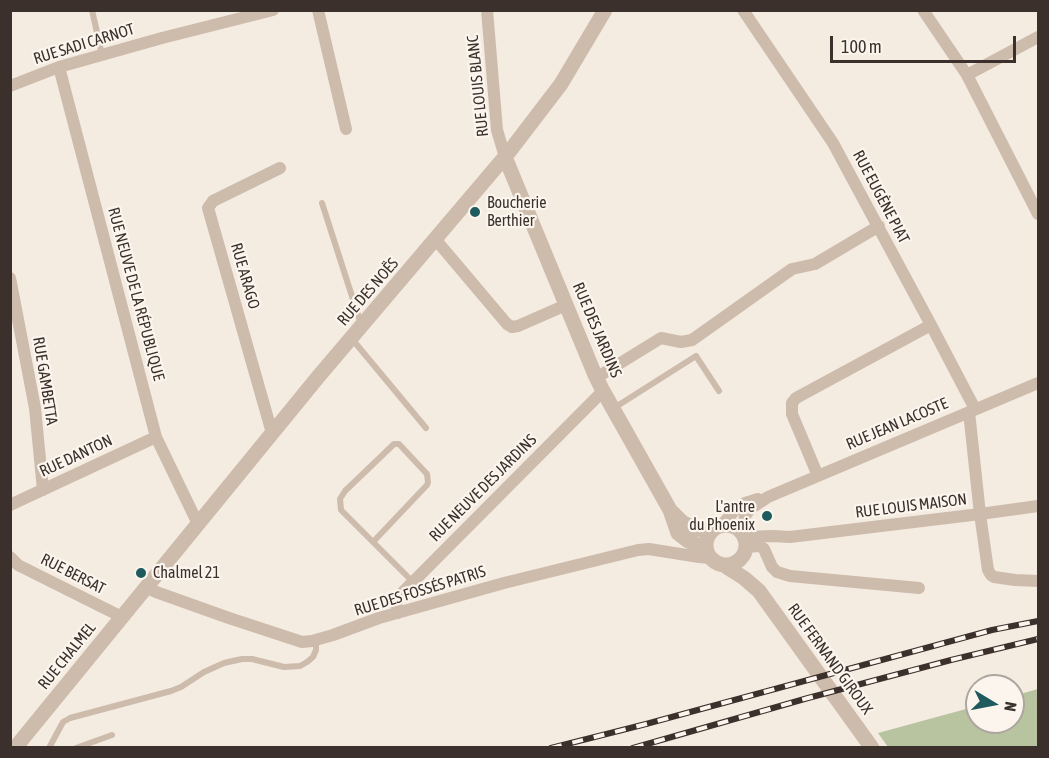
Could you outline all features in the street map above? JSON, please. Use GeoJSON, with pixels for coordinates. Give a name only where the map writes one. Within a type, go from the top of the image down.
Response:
{"type":"FeatureCollection","features":[{"type":"Feature","properties":{"kind":"street","name":"RUE SADI CARNOT"},"geometry":{"type":"LineString","coordinates":[[10,86],[59,67],[273,10]]}},
{"type":"Feature","properties":{"kind":"street"},"geometry":{"type":"LineString","coordinates":[[318,10],[346,129]]}},
{"type":"Feature","properties":{"kind":"street","name":"RUE LOUIS BLANC"},"geometry":{"type":"LineString","coordinates":[[487,10],[497,130],[505,157]]}},
{"type":"Feature","properties":{"kind":"street","name":"RUE DES NOËS"},"geometry":{"type":"LineString","coordinates":[[147,588],[272,433],[505,157],[561,84],[605,10]]}},
{"type":"Feature","properties":{"kind":"street","name":"RUE EUGÈNE PIAT"},"geometry":{"type":"LineString","coordinates":[[743,10],[833,143],[931,325],[972,411]]}},
{"type":"Feature","properties":{"kind":"street"},"geometry":{"type":"LineString","coordinates":[[922,10],[967,75],[1038,214]]}},
{"type":"Feature","properties":{"kind":"street"},"geometry":{"type":"LineString","coordinates":[[967,75],[1038,38]]}},
{"type":"Feature","properties":{"kind":"street","name":"RUE NEUVE DE LA RÉPUBLIQUE"},"geometry":{"type":"LineString","coordinates":[[59,67],[156,437],[198,524]]}},
{"type":"Feature","properties":{"kind":"street","name":"RUE DES JARDINS"},"geometry":{"type":"LineString","coordinates":[[505,157],[600,385],[670,510],[678,533],[708,554]]}},
{"type":"Feature","properties":{"kind":"street","name":"RUE ARAGO"},"geometry":{"type":"LineString","coordinates":[[272,433],[208,208],[213,201],[280,168]]}},
{"type":"Feature","properties":{"kind":"street","name":"RUE NEUVE DES JARDINS"},"geometry":{"type":"LineString","coordinates":[[398,613],[396,603],[398,598],[600,385],[661,338],[681,342],[692,340],[792,269],[815,264],[879,226]]}},
{"type":"Feature","properties":{"kind":"street"},"geometry":{"type":"LineString","coordinates":[[436,240],[512,327],[566,305]]}},
{"type":"Feature","properties":{"kind":"street","name":"RUE GAMBETTA"},"geometry":{"type":"LineString","coordinates":[[10,278],[34,408],[43,490]]}},
{"type":"Feature","properties":{"kind":"street"},"geometry":{"type":"LineString","coordinates":[[818,476],[792,414],[792,403],[796,398],[931,325]]}},
{"type":"Feature","properties":{"kind":"street","name":"RUE JEAN LACOSTE"},"geometry":{"type":"LineString","coordinates":[[745,543],[745,516],[750,509],[768,497],[1038,383]]}},
{"type":"Feature","properties":{"kind":"street","name":"RUE LOUIS MAISON"},"geometry":{"type":"LineString","coordinates":[[745,543],[980,514],[972,411]]}},
{"type":"Feature","properties":{"kind":"street","name":"RUE DANTON"},"geometry":{"type":"LineString","coordinates":[[10,505],[156,437]]}},
{"type":"Feature","properties":{"kind":"street","name":"RUE JEAN LACOSTE"},"geometry":{"type":"LineString","coordinates":[[717,527],[745,503],[768,497]]}},
{"type":"Feature","properties":{"kind":"street"},"geometry":{"type":"LineString","coordinates":[[1038,506],[980,514],[988,570],[991,575],[1038,581]]}},
{"type":"Feature","properties":{"kind":"street","name":"RUE DES JARDINS"},"geometry":{"type":"LineString","coordinates":[[670,510],[682,522],[693,528],[702,530],[717,527]]}},
{"type":"Feature","properties":{"kind":"street"},"geometry":{"type":"LineString","coordinates":[[745,543],[737,562],[731,565],[717,564],[708,554],[707,539],[717,527],[733,526],[745,543],[764,549],[772,567],[777,572],[790,576],[919,588]]}},
{"type":"Feature","properties":{"kind":"street","name":"RUE FERNAND GIROUX"},"geometry":{"type":"LineString","coordinates":[[745,543],[747,566],[759,591],[868,743]]}},
{"type":"Feature","properties":{"kind":"street","name":"RUE DES FOSSÉS PATRIS"},"geometry":{"type":"LineString","coordinates":[[147,588],[302,642],[316,640],[398,613],[504,583],[638,550],[649,549],[699,557],[708,554]]}},
{"type":"Feature","properties":{"kind":"street","name":"RUE BERSAT"},"geometry":{"type":"LineString","coordinates":[[10,557],[18,565],[122,617]]}},
{"type":"Feature","properties":{"kind":"street","name":"RUE FERNAND GIROUX"},"geometry":{"type":"LineString","coordinates":[[725,566],[759,591]]}},
{"type":"Feature","properties":{"kind":"street","name":"RUE CHALMEL"},"geometry":{"type":"LineString","coordinates":[[15,747],[147,588]]}},
{"type":"Feature","properties":{"kind":"lane"},"geometry":{"type":"LineString","coordinates":[[92,10],[102,55]]}},
{"type":"Feature","properties":{"kind":"lane"},"geometry":{"type":"LineString","coordinates":[[322,203],[363,325]]}},
{"type":"Feature","properties":{"kind":"lane"},"geometry":{"type":"LineString","coordinates":[[351,339],[426,428]]}},
{"type":"Feature","properties":{"kind":"lane"},"geometry":{"type":"LineString","coordinates":[[613,409],[696,356],[719,391]]}},
{"type":"Feature","properties":{"kind":"lane"},"geometry":{"type":"LineString","coordinates":[[373,543],[428,482],[427,474],[399,444],[394,444],[345,491],[340,499],[341,510],[373,543],[413,582]]}},
{"type":"Feature","properties":{"kind":"lane"},"geometry":{"type":"LineString","coordinates":[[49,747],[63,722],[70,718],[171,691],[224,663],[252,659],[284,667],[300,666],[313,657],[316,640]]}},
{"type":"Feature","properties":{"kind":"lane"},"geometry":{"type":"LineString","coordinates":[[76,747],[112,735]]}},
{"type":"Feature","properties":{"kind":"green space"},"geometry":{"type":"Polygon","coordinates":[[[1038,689],[1038,747],[888,747],[878,733],[965,709],[965,734],[1025,734],[1025,693],[1038,689]]]}},
{"type":"Feature","properties":{"kind":"railway"},"geometry":{"type":"LineString","coordinates":[[551,748],[992,630],[1038,621]]}},
{"type":"Feature","properties":{"kind":"railway"},"geometry":{"type":"LineString","coordinates":[[633,748],[808,698],[1038,639]]}},
{"type":"Feature","properties":{"kind":"place","name":"Boucherie Berthier"},"geometry":{"type":"Point","coordinates":[475,212]}},
{"type":"Feature","properties":{"kind":"place","name":"L'antre du Phoenix"},"geometry":{"type":"Point","coordinates":[767,516]}},
{"type":"Feature","properties":{"kind":"place","name":"Chalmel 21"},"geometry":{"type":"Point","coordinates":[141,573]}}]}
